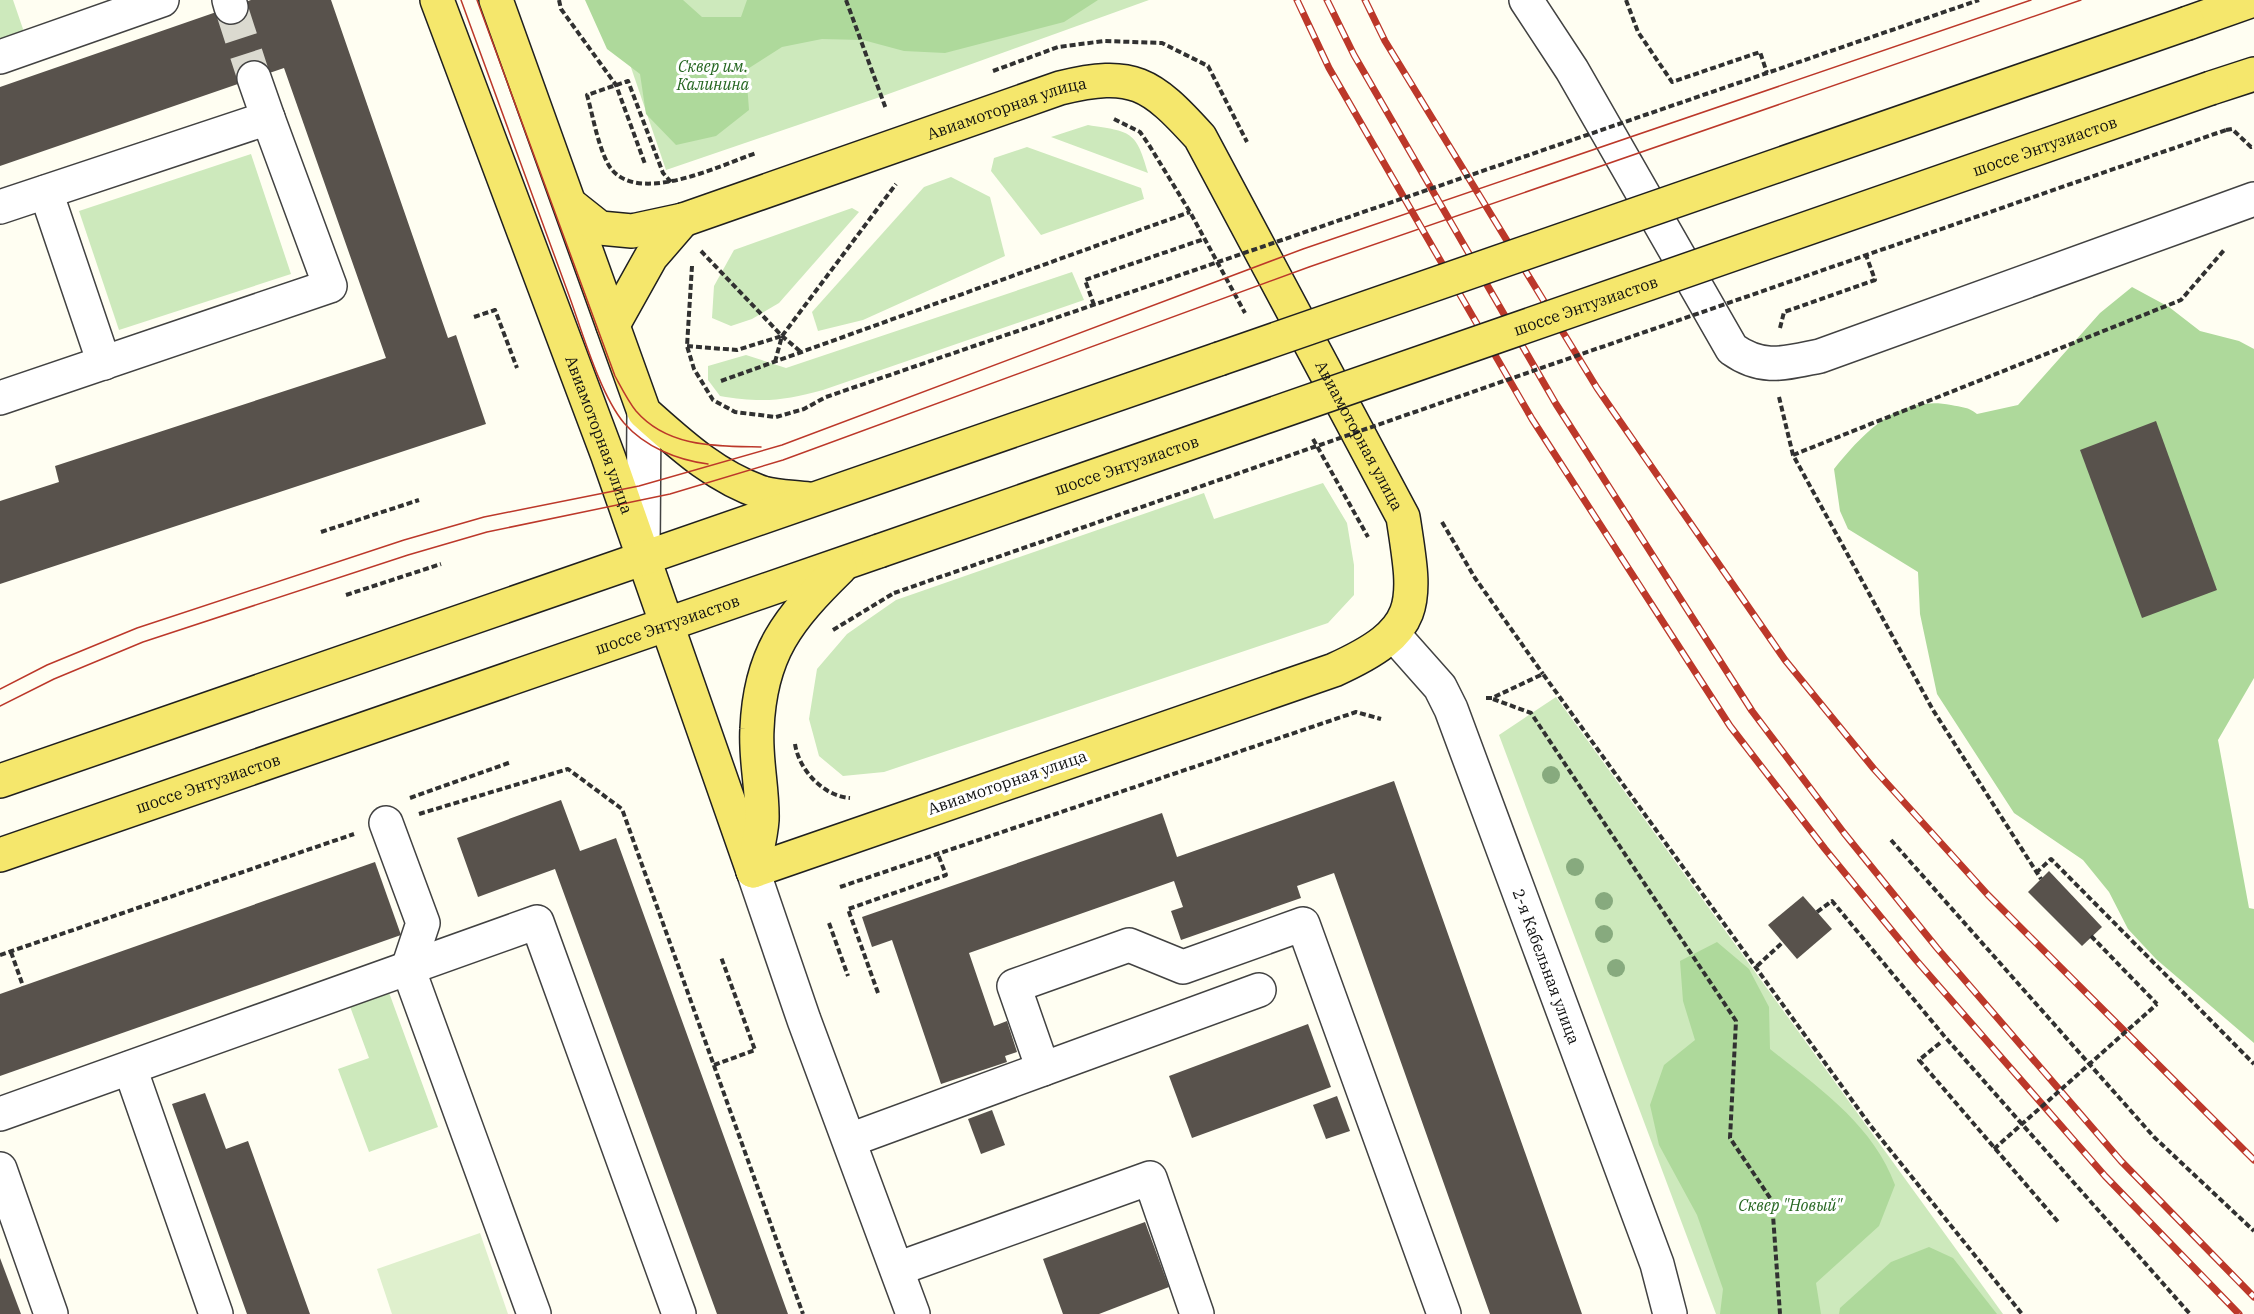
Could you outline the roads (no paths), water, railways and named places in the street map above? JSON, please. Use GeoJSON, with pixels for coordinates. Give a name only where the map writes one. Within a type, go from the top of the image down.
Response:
{"type":"FeatureCollection","features":[{"type":"Feature","properties":{"kind":"main road","name":"Авиамоторная улица"},"geometry":{"type":"LineString","coordinates":[[437,0],[608,456],[753,871]]}},
{"type":"Feature","properties":{"kind":"main road"},"geometry":{"type":"LineString","coordinates":[[496,0],[644,412],[693,455],[722,475],[764,493],[817,500]]}},
{"type":"Feature","properties":{"kind":"main road"},"geometry":{"type":"LineString","coordinates":[[0,781],[817,500],[2253,0]]}},
{"type":"Feature","properties":{"kind":"main road","name":"Авиамоторная улица"},"geometry":{"type":"LineString","coordinates":[[613,325],[651,257],[688,234],[1060,88],[1102,80],[1122,81],[1150,89],[1173,108],[1200,137],[1403,517],[1411,579],[1410,605],[1404,622],[1394,634],[1363,657],[1334,670],[753,871]]}},
{"type":"Feature","properties":{"kind":"main road","name":"шоссе Энтузиастов"},"geometry":{"type":"LineString","coordinates":[[0,855],[848,560],[2240,81]]}},
{"type":"Feature","properties":{"kind":"main road","name":"Авиамоторная улица"},"geometry":{"type":"LineString","coordinates":[[571,205],[600,228],[688,234]]}},
{"type":"Feature","properties":{"kind":"main road","name":"Авиамоторная улица"},"geometry":{"type":"LineString","coordinates":[[753,871],[762,822],[756,730],[767,668],[777,642],[800,607],[848,560]]}},
{"type":"Feature","properties":{"kind":"street"},"geometry":{"type":"LineString","coordinates":[[0,57],[162,0]]}},
{"type":"Feature","properties":{"kind":"street"},"geometry":{"type":"LineString","coordinates":[[1526,0],[1572,70],[1732,349],[1750,361],[1772,364],[1820,356],[2254,199]]}},
{"type":"Feature","properties":{"kind":"street"},"geometry":{"type":"LineString","coordinates":[[0,398],[330,286],[255,78]]}},
{"type":"Feature","properties":{"kind":"street"},"geometry":{"type":"LineString","coordinates":[[0,207],[268,117]]}},
{"type":"Feature","properties":{"kind":"street"},"geometry":{"type":"LineString","coordinates":[[46,192],[104,363]]}},
{"type":"Feature","properties":{"kind":"street"},"geometry":{"type":"LineString","coordinates":[[643,560],[644,412]]}},
{"type":"Feature","properties":{"kind":"street","name":"2-я Кабельная улица"},"geometry":{"type":"LineString","coordinates":[[1394,634],[1440,687],[1451,709],[1657,1264],[1670,1314]]}},
{"type":"Feature","properties":{"kind":"street"},"geometry":{"type":"LineString","coordinates":[[386,824],[423,923],[408,968],[534,1314]]}},
{"type":"Feature","properties":{"kind":"street","name":"Авиамоторная улица"},"geometry":{"type":"LineString","coordinates":[[753,871],[804,1020],[913,1314]]}},
{"type":"Feature","properties":{"kind":"street"},"geometry":{"type":"LineString","coordinates":[[0,1114],[537,922],[680,1314]]}},
{"type":"Feature","properties":{"kind":"street"},"geometry":{"type":"LineString","coordinates":[[1043,1069],[1014,986],[1129,945],[1183,966],[1303,924],[1444,1314]]}},
{"type":"Feature","properties":{"kind":"street"},"geometry":{"type":"LineString","coordinates":[[850,1140],[1259,990]]}},
{"type":"Feature","properties":{"kind":"street"},"geometry":{"type":"LineString","coordinates":[[130,1068],[216,1314]]}},
{"type":"Feature","properties":{"kind":"street"},"geometry":{"type":"LineString","coordinates":[[0,1169],[51,1314]]}},
{"type":"Feature","properties":{"kind":"street"},"geometry":{"type":"LineString","coordinates":[[897,1269],[1150,1178],[1197,1314]]}},
{"type":"Feature","properties":{"kind":"tunnel"},"geometry":{"type":"LineString","coordinates":[[231,7],[254,78]]}},
{"type":"Feature","properties":{"kind":"tram line"},"geometry":{"type":"LineString","coordinates":[[461,0],[591,359],[607,395],[624,423],[642,439],[673,456],[708,464]]}},
{"type":"Feature","properties":{"kind":"tram line"},"geometry":{"type":"LineString","coordinates":[[477,0],[615,376],[630,403],[649,423],[678,438],[711,445],[761,447]]}},
{"type":"Feature","properties":{"kind":"tram line"},"geometry":{"type":"LineString","coordinates":[[0,689],[47,665],[137,628],[404,540],[484,517],[639,486],[782,445],[1303,249],[2031,0]]}},
{"type":"Feature","properties":{"kind":"tram line"},"geometry":{"type":"LineString","coordinates":[[0,706],[54,679],[143,642],[408,555],[487,532],[670,494],[783,460],[1309,267],[2081,0]]}},
{"type":"Feature","properties":{"kind":"railway"},"geometry":{"type":"LineString","coordinates":[[1297,0],[1329,68],[1532,419],[1730,726],[1825,849],[1916,960],[2105,1176],[2239,1314]]}},
{"type":"Feature","properties":{"kind":"railway"},"geometry":{"type":"LineString","coordinates":[[1327,0],[1354,55],[1556,404],[1752,711],[1844,833],[1937,948],[2121,1161],[2254,1297]]}},
{"type":"Feature","properties":{"kind":"railway"},"geometry":{"type":"LineString","coordinates":[[1365,0],[1385,41],[1597,388],[1785,660],[1874,769],[1988,895],[2254,1160]]}},
{"type":"Feature","properties":{"kind":"park label","name":"Сквер им. Калинина"},"geometry":{"type":"Point","coordinates":[713,75]}},
{"type":"Feature","properties":{"kind":"park label","name":"Сквер \"Новый\""},"geometry":{"type":"Point","coordinates":[1790,1205]}}]}
